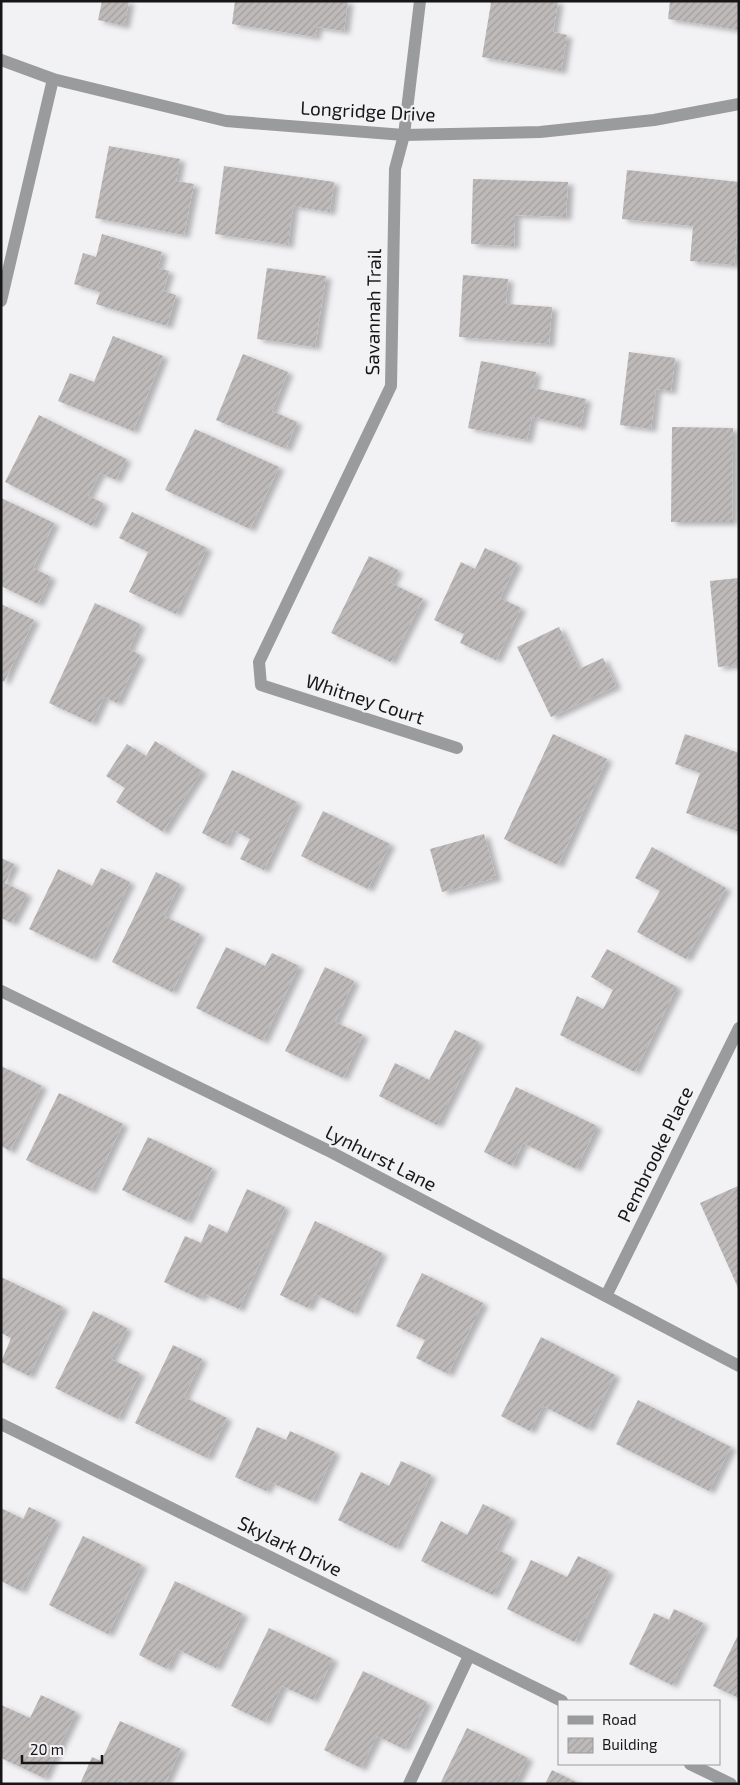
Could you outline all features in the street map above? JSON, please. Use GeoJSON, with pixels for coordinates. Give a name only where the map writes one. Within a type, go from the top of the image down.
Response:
{"type":"FeatureCollection","features":[{"type":"Feature","properties":{"kind":"street","name":"Savannah Trail"},"geometry":{"type":"LineString","coordinates":[[261,686],[259,662],[391,386],[395,169],[404,135],[420,1]]}},
{"type":"Feature","properties":{"kind":"street","name":"Longridge Drive"},"geometry":{"type":"LineString","coordinates":[[1,60],[53,79],[226,121],[404,135],[540,132],[654,120],[739,104]]}},
{"type":"Feature","properties":{"kind":"street"},"geometry":{"type":"LineString","coordinates":[[1,301],[53,79]]}},
{"type":"Feature","properties":{"kind":"street","name":"Whitney Court"},"geometry":{"type":"LineString","coordinates":[[261,686],[457,748]]}},
{"type":"Feature","properties":{"kind":"street","name":"Lynhurst Lane"},"geometry":{"type":"LineString","coordinates":[[1,991],[327,1150],[739,1366]]}},
{"type":"Feature","properties":{"kind":"street","name":"Pembrooke Place"},"geometry":{"type":"LineString","coordinates":[[606,1296],[739,1028]]}},
{"type":"Feature","properties":{"kind":"street","name":"Skylark Drive"},"geometry":{"type":"LineString","coordinates":[[1,1424],[560,1700]]}},
{"type":"Feature","properties":{"kind":"street"},"geometry":{"type":"LineString","coordinates":[[408,1784],[469,1656]]}},
{"type":"Feature","properties":{"kind":"street"},"geometry":{"type":"LineString","coordinates":[[692,1765],[731,1784]]}},
{"type":"Feature","properties":{"kind":"building"},"geometry":{"type":"Polygon","coordinates":[[[102,1],[129,1],[124,26],[98,20],[102,1]]]}},
{"type":"Feature","properties":{"kind":"building"},"geometry":{"type":"Polygon","coordinates":[[[235,1],[348,1],[344,31],[317,27],[315,37],[232,24],[235,1]]]}},
{"type":"Feature","properties":{"kind":"building"},"geometry":{"type":"Polygon","coordinates":[[[488,1],[558,1],[553,32],[567,35],[561,71],[482,57],[491,3],[488,1]]]}},
{"type":"Feature","properties":{"kind":"building"},"geometry":{"type":"Polygon","coordinates":[[[670,1],[739,1],[739,30],[668,19],[670,1]]]}},
{"type":"Feature","properties":{"kind":"building"},"geometry":{"type":"Polygon","coordinates":[[[109,146],[180,159],[176,181],[194,184],[184,235],[95,218],[109,146]]]}},
{"type":"Feature","properties":{"kind":"building"},"geometry":{"type":"Polygon","coordinates":[[[224,166],[334,182],[330,212],[293,206],[288,245],[215,234],[224,166]]]}},
{"type":"Feature","properties":{"kind":"building"},"geometry":{"type":"Polygon","coordinates":[[[627,170],[739,182],[739,213],[734,265],[690,261],[693,226],[622,219],[627,170]]]}},
{"type":"Feature","properties":{"kind":"building"},"geometry":{"type":"Polygon","coordinates":[[[473,179],[568,182],[566,217],[515,215],[514,246],[471,244],[473,179]]]}},
{"type":"Feature","properties":{"kind":"building"},"geometry":{"type":"Polygon","coordinates":[[[102,234],[162,252],[158,268],[169,271],[163,291],[176,295],[167,326],[96,304],[100,292],[74,284],[83,253],[96,257],[102,234]]]}},
{"type":"Feature","properties":{"kind":"building"},"geometry":{"type":"Polygon","coordinates":[[[267,268],[326,276],[315,347],[257,339],[267,268]]]}},
{"type":"Feature","properties":{"kind":"building"},"geometry":{"type":"Polygon","coordinates":[[[463,275],[508,279],[506,304],[552,307],[549,344],[459,337],[463,275]]]}},
{"type":"Feature","properties":{"kind":"building"},"geometry":{"type":"Polygon","coordinates":[[[113,336],[163,356],[133,431],[58,401],[70,373],[94,382],[113,336]]]}},
{"type":"Feature","properties":{"kind":"building"},"geometry":{"type":"Polygon","coordinates":[[[629,352],[675,358],[671,391],[656,389],[651,429],[620,425],[629,352]]]}},
{"type":"Feature","properties":{"kind":"building"},"geometry":{"type":"Polygon","coordinates":[[[243,354],[288,372],[272,411],[297,422],[286,449],[216,420],[243,354]]]}},
{"type":"Feature","properties":{"kind":"building"},"geometry":{"type":"Polygon","coordinates":[[[481,361],[536,372],[533,388],[586,399],[580,427],[532,417],[527,440],[468,428],[481,361]]]}},
{"type":"Feature","properties":{"kind":"building"},"geometry":{"type":"Polygon","coordinates":[[[39,415],[126,459],[116,480],[100,473],[88,496],[103,503],[92,526],[5,482],[39,415]]]}},
{"type":"Feature","properties":{"kind":"building"},"geometry":{"type":"Polygon","coordinates":[[[672,427],[733,428],[732,522],[671,522],[672,427]]]}},
{"type":"Feature","properties":{"kind":"building"},"geometry":{"type":"Polygon","coordinates":[[[195,429],[279,467],[250,529],[165,490],[195,429]]]}},
{"type":"Feature","properties":{"kind":"building"},"geometry":{"type":"Polygon","coordinates":[[[1,498],[54,523],[33,568],[51,577],[38,604],[1,586],[1,498]]]}},
{"type":"Feature","properties":{"kind":"building"},"geometry":{"type":"Polygon","coordinates":[[[132,512],[207,548],[176,614],[129,592],[148,552],[119,538],[132,512]]]}},
{"type":"Feature","properties":{"kind":"building"},"geometry":{"type":"Polygon","coordinates":[[[485,548],[517,563],[500,598],[521,608],[496,660],[460,643],[464,634],[434,620],[461,562],[475,569],[485,548]]]}},
{"type":"Feature","properties":{"kind":"building"},"geometry":{"type":"Polygon","coordinates":[[[369,556],[398,570],[391,583],[423,599],[391,662],[331,633],[369,556]]]}},
{"type":"Feature","properties":{"kind":"building"},"geometry":{"type":"Polygon","coordinates":[[[739,578],[739,665],[718,667],[710,581],[739,578]]]}},
{"type":"Feature","properties":{"kind":"building"},"geometry":{"type":"Polygon","coordinates":[[[95,603],[140,624],[129,649],[140,655],[117,703],[104,697],[92,723],[49,703],[95,603]]]}},
{"type":"Feature","properties":{"kind":"building"},"geometry":{"type":"Polygon","coordinates":[[[1,604],[34,620],[4,682],[1,680],[1,604]]]}},
{"type":"Feature","properties":{"kind":"building"},"geometry":{"type":"Polygon","coordinates":[[[559,627],[579,669],[603,658],[616,686],[551,717],[517,647],[559,627]]]}},
{"type":"Feature","properties":{"kind":"building"},"geometry":{"type":"Polygon","coordinates":[[[553,734],[607,759],[558,865],[504,839],[553,734]]]}},
{"type":"Feature","properties":{"kind":"building"},"geometry":{"type":"Polygon","coordinates":[[[685,734],[739,753],[739,832],[686,813],[700,773],[675,764],[685,734]]]}},
{"type":"Feature","properties":{"kind":"building"},"geometry":{"type":"Polygon","coordinates":[[[155,741],[202,771],[163,832],[116,802],[125,788],[106,776],[127,744],[146,756],[155,741]]]}},
{"type":"Feature","properties":{"kind":"building"},"geometry":{"type":"Polygon","coordinates":[[[232,770],[297,802],[264,870],[240,859],[250,839],[233,830],[226,845],[202,833],[232,770]]]}},
{"type":"Feature","properties":{"kind":"building"},"geometry":{"type":"Polygon","coordinates":[[[323,811],[390,844],[368,889],[301,856],[323,811]]]}},
{"type":"Feature","properties":{"kind":"building"},"geometry":{"type":"Polygon","coordinates":[[[484,834],[496,878],[442,892],[430,849],[484,834]]]}},
{"type":"Feature","properties":{"kind":"building"},"geometry":{"type":"Polygon","coordinates":[[[652,847],[726,888],[686,959],[637,932],[660,891],[635,878],[652,847]]]}},
{"type":"Feature","properties":{"kind":"building"},"geometry":{"type":"Polygon","coordinates":[[[1,858],[14,864],[5,883],[27,894],[12,923],[1,918],[1,858]]]}},
{"type":"Feature","properties":{"kind":"building"},"geometry":{"type":"Polygon","coordinates":[[[101,868],[130,882],[92,959],[29,929],[58,869],[92,886],[101,868]]]}},
{"type":"Feature","properties":{"kind":"building"},"geometry":{"type":"Polygon","coordinates":[[[156,872],[180,884],[164,916],[200,934],[172,992],[112,962],[156,872]]]}},
{"type":"Feature","properties":{"kind":"building"},"geometry":{"type":"Polygon","coordinates":[[[226,947],[265,966],[272,953],[299,966],[263,1041],[196,1008],[226,947]]]}},
{"type":"Feature","properties":{"kind":"building"},"geometry":{"type":"Polygon","coordinates":[[[607,949],[677,987],[635,1072],[560,1035],[577,996],[603,1009],[613,990],[591,977],[607,949]]]}},
{"type":"Feature","properties":{"kind":"building"},"geometry":{"type":"Polygon","coordinates":[[[325,967],[354,981],[335,1022],[363,1035],[343,1078],[285,1051],[325,967]]]}},
{"type":"Feature","properties":{"kind":"building"},"geometry":{"type":"Polygon","coordinates":[[[455,1030],[479,1042],[437,1125],[379,1096],[395,1063],[429,1080],[455,1030]]]}},
{"type":"Feature","properties":{"kind":"building"},"geometry":{"type":"Polygon","coordinates":[[[1,1066],[42,1086],[10,1151],[1,1146],[1,1066]]]}},
{"type":"Feature","properties":{"kind":"building"},"geometry":{"type":"Polygon","coordinates":[[[516,1087],[597,1126],[576,1169],[523,1143],[512,1166],[484,1152],[516,1087]]]}},
{"type":"Feature","properties":{"kind":"building"},"geometry":{"type":"Polygon","coordinates":[[[59,1093],[123,1124],[91,1191],[26,1160],[59,1093]]]}},
{"type":"Feature","properties":{"kind":"building"},"geometry":{"type":"Polygon","coordinates":[[[148,1137],[212,1168],[187,1221],[122,1190],[148,1137]]]}},
{"type":"Feature","properties":{"kind":"building"},"geometry":{"type":"Polygon","coordinates":[[[738,1186],[739,1188],[739,1290],[700,1203],[738,1186]]]}},
{"type":"Feature","properties":{"kind":"building"},"geometry":{"type":"Polygon","coordinates":[[[247,1189],[285,1207],[239,1309],[203,1293],[201,1299],[164,1282],[185,1236],[201,1243],[209,1224],[227,1233],[247,1189]]]}},
{"type":"Feature","properties":{"kind":"building"},"geometry":{"type":"Polygon","coordinates":[[[315,1221],[382,1253],[353,1313],[315,1294],[308,1308],[280,1295],[315,1221]]]}},
{"type":"Feature","properties":{"kind":"building"},"geometry":{"type":"Polygon","coordinates":[[[422,1273],[483,1303],[448,1374],[416,1358],[425,1340],[396,1326],[422,1273]]]}},
{"type":"Feature","properties":{"kind":"building"},"geometry":{"type":"Polygon","coordinates":[[[1,1277],[63,1307],[29,1376],[1,1362],[11,1338],[1,1333],[1,1277]]]}},
{"type":"Feature","properties":{"kind":"building"},"geometry":{"type":"Polygon","coordinates":[[[93,1311],[127,1328],[111,1359],[140,1373],[118,1419],[55,1388],[93,1311]]]}},
{"type":"Feature","properties":{"kind":"building"},"geometry":{"type":"Polygon","coordinates":[[[541,1337],[615,1375],[588,1429],[543,1406],[530,1431],[501,1416],[541,1337]]]}},
{"type":"Feature","properties":{"kind":"building"},"geometry":{"type":"Polygon","coordinates":[[[173,1345],[202,1359],[184,1397],[227,1418],[207,1458],[135,1423],[173,1345]]]}},
{"type":"Feature","properties":{"kind":"building"},"geometry":{"type":"Polygon","coordinates":[[[638,1400],[731,1447],[709,1491],[616,1444],[638,1400]]]}},
{"type":"Feature","properties":{"kind":"building"},"geometry":{"type":"Polygon","coordinates":[[[257,1427],[286,1440],[290,1431],[335,1452],[312,1501],[270,1482],[266,1491],[235,1477],[257,1427]]]}},
{"type":"Feature","properties":{"kind":"building"},"geometry":{"type":"Polygon","coordinates":[[[401,1461],[431,1475],[396,1548],[338,1520],[361,1472],[389,1486],[401,1461]]]}},
{"type":"Feature","properties":{"kind":"building"},"geometry":{"type":"Polygon","coordinates":[[[483,1504],[511,1518],[496,1549],[512,1557],[493,1595],[421,1561],[441,1521],[467,1535],[483,1504]]]}},
{"type":"Feature","properties":{"kind":"building"},"geometry":{"type":"Polygon","coordinates":[[[29,1507],[56,1520],[21,1591],[1,1581],[1,1508],[23,1519],[29,1507]]]}},
{"type":"Feature","properties":{"kind":"building"},"geometry":{"type":"Polygon","coordinates":[[[83,1536],[142,1565],[108,1634],[49,1605],[83,1536]]]}},
{"type":"Feature","properties":{"kind":"building"},"geometry":{"type":"Polygon","coordinates":[[[578,1556],[609,1571],[575,1642],[507,1609],[531,1560],[567,1577],[578,1556]]]}},
{"type":"Feature","properties":{"kind":"building"},"geometry":{"type":"Polygon","coordinates":[[[175,1581],[243,1614],[216,1668],[177,1649],[167,1669],[139,1655],[175,1581]]]}},
{"type":"Feature","properties":{"kind":"building"},"geometry":{"type":"Polygon","coordinates":[[[674,1609],[703,1623],[672,1685],[629,1664],[654,1613],[669,1620],[674,1609]]]}},
{"type":"Feature","properties":{"kind":"building"},"geometry":{"type":"Polygon","coordinates":[[[269,1628],[333,1659],[313,1700],[282,1686],[265,1722],[231,1706],[269,1628]]]}},
{"type":"Feature","properties":{"kind":"building"},"geometry":{"type":"Polygon","coordinates":[[[739,1633],[739,1698],[713,1686],[739,1633]]]}},
{"type":"Feature","properties":{"kind":"building"},"geometry":{"type":"Polygon","coordinates":[[[363,1671],[427,1702],[404,1749],[377,1736],[361,1768],[324,1750],[363,1671]]]}},
{"type":"Feature","properties":{"kind":"building"},"geometry":{"type":"Polygon","coordinates":[[[41,1695],[76,1712],[44,1778],[1,1758],[1,1705],[30,1718],[41,1695]]]}},
{"type":"Feature","properties":{"kind":"building"},"geometry":{"type":"Polygon","coordinates":[[[120,1721],[181,1749],[165,1784],[130,1784],[119,1779],[117,1784],[80,1784],[92,1757],[101,1761],[120,1721]]]}},
{"type":"Feature","properties":{"kind":"building"},"geometry":{"type":"Polygon","coordinates":[[[467,1728],[528,1758],[515,1784],[440,1784],[467,1728]]]}},
{"type":"Feature","properties":{"kind":"building"},"geometry":{"type":"Polygon","coordinates":[[[552,1770],[580,1784],[545,1784],[552,1770]]]}}]}
